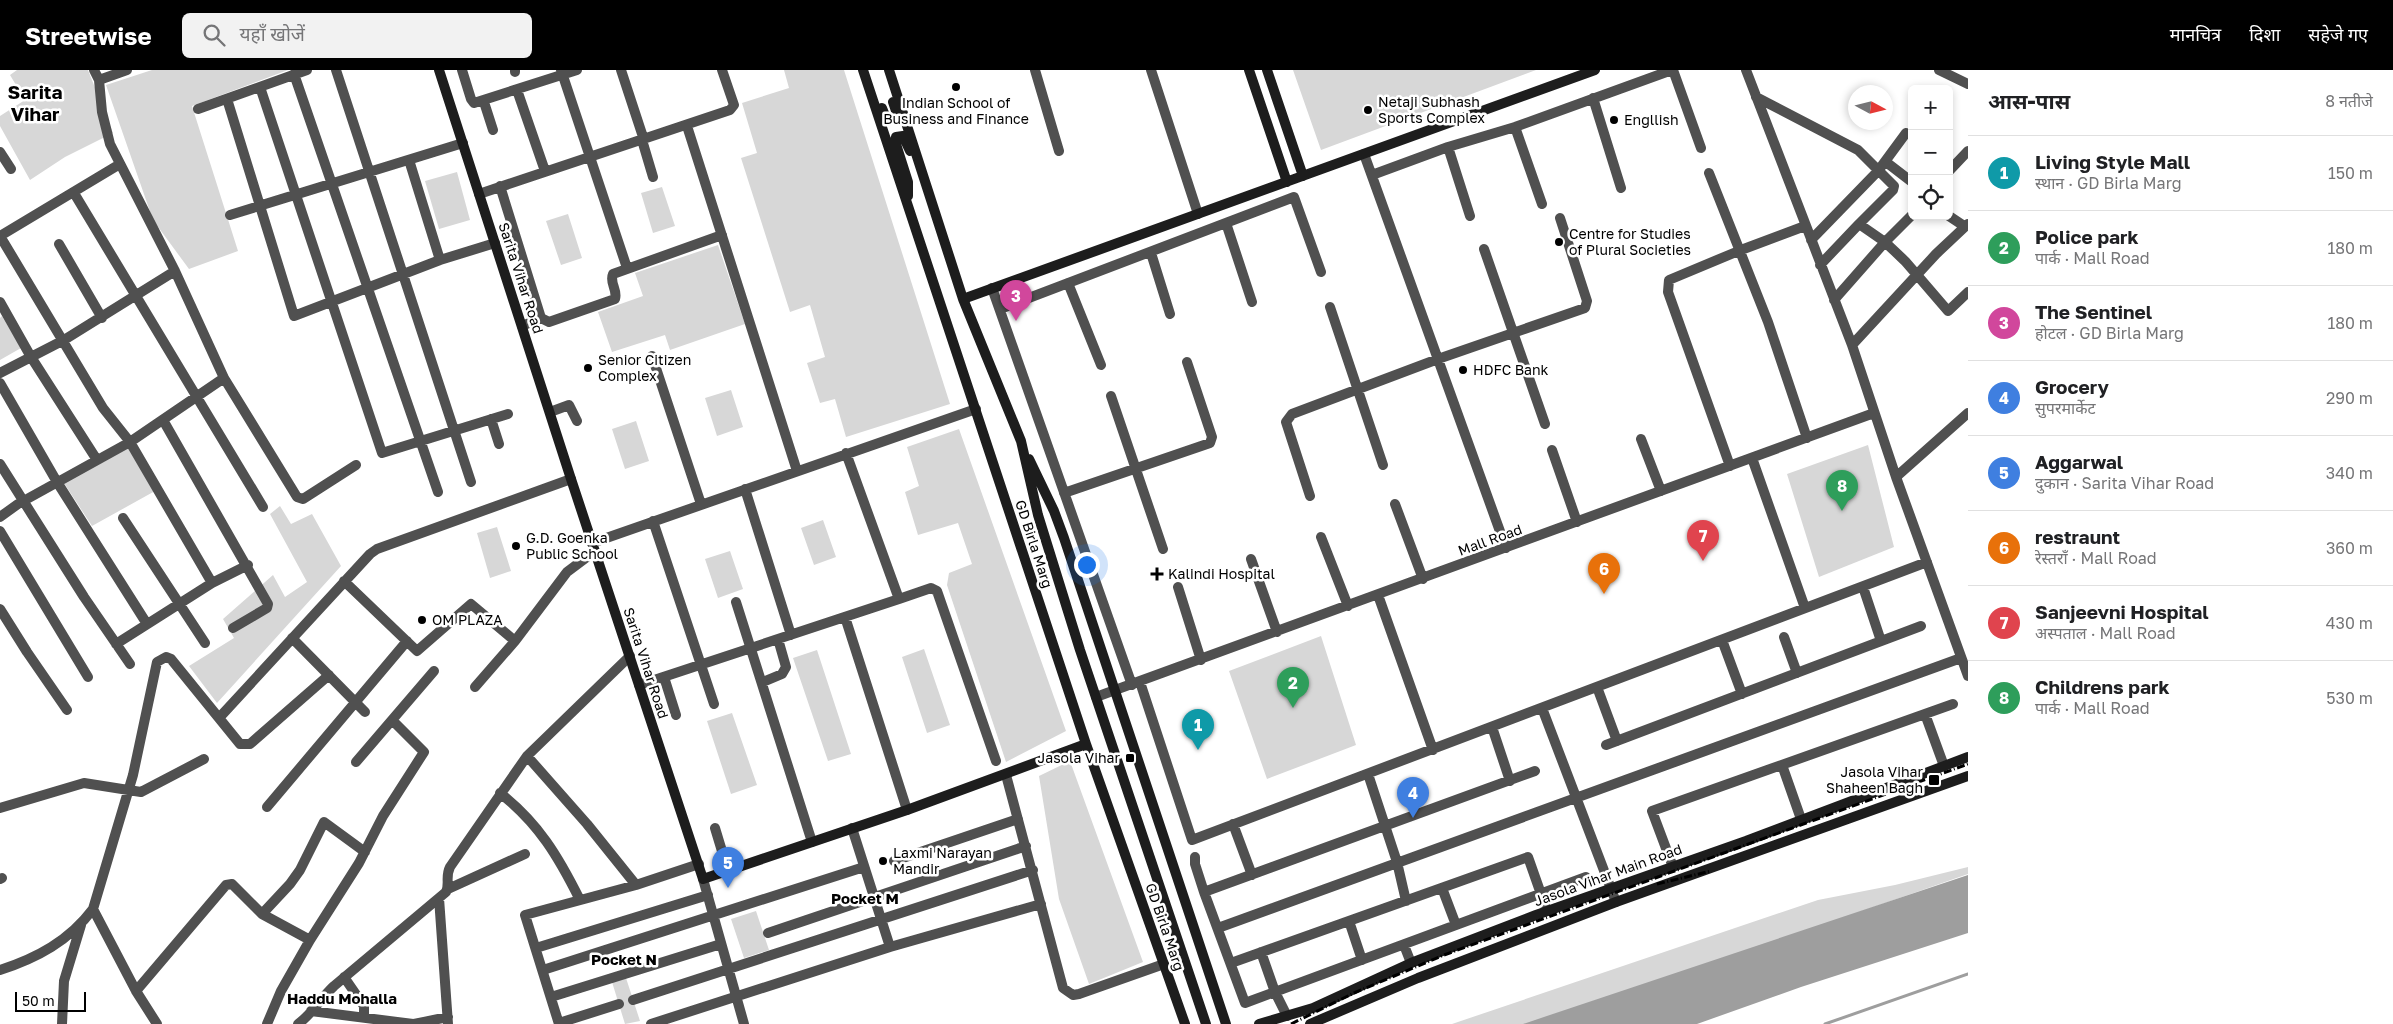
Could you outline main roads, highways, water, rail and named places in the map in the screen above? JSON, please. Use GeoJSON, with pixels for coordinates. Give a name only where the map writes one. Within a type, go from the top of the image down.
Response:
{"type":"FeatureCollection","features":[{"type":"Feature","properties":{"kind":"waterway"},"geometry":{"type":"LineString","coordinates":[[1825,1024],[1968,974]]}},
{"type":"Feature","properties":{"kind":"railway"},"geometry":{"type":"LineString","coordinates":[[1291,1024],[1354,993],[1444,955],[1968,764]]}},
{"type":"Feature","properties":{"kind":"railway"},"geometry":{"type":"LineString","coordinates":[[1657,884],[1711,871]]}},
{"type":"Feature","properties":{"kind":"place","name":"Indian School of Business and Finance"},"geometry":{"type":"Point","coordinates":[956,87]}},
{"type":"Feature","properties":{"kind":"place","name":"Netaji Subhash Sports Complex"},"geometry":{"type":"Point","coordinates":[1368,110]}},
{"type":"Feature","properties":{"kind":"place","name":"Engllish"},"geometry":{"type":"Point","coordinates":[1614,120]}},
{"type":"Feature","properties":{"kind":"place","name":"Centre for Studies of Plural Societies"},"geometry":{"type":"Point","coordinates":[1559,242]}},
{"type":"Feature","properties":{"kind":"place","name":"The Sentinel"},"geometry":{"type":"Point","coordinates":[1016,321]}},
{"type":"Feature","properties":{"kind":"place","name":"Senior Citizen Complex"},"geometry":{"type":"Point","coordinates":[588,368]}},
{"type":"Feature","properties":{"kind":"place","name":"HDFC Bank"},"geometry":{"type":"Point","coordinates":[1463,370]}},
{"type":"Feature","properties":{"kind":"place","name":"Childrens park"},"geometry":{"type":"Point","coordinates":[1842,511]}},
{"type":"Feature","properties":{"kind":"place","name":"G.D. Goenka Public School"},"geometry":{"type":"Point","coordinates":[516,546]}},
{"type":"Feature","properties":{"kind":"place","name":"Sanjeevni Hospital"},"geometry":{"type":"Point","coordinates":[1703,561]}},
{"type":"Feature","properties":{"kind":"place","name":"Kalindi Hospital"},"geometry":{"type":"Point","coordinates":[1157,574]}},
{"type":"Feature","properties":{"kind":"place","name":"restraunt"},"geometry":{"type":"Point","coordinates":[1604,594]}},
{"type":"Feature","properties":{"kind":"place","name":"OM PLAZA"},"geometry":{"type":"Point","coordinates":[422,620]}},
{"type":"Feature","properties":{"kind":"place","name":"Police park"},"geometry":{"type":"Point","coordinates":[1293,708]}},
{"type":"Feature","properties":{"kind":"place","name":"Living Style Mall"},"geometry":{"type":"Point","coordinates":[1198,750]}},
{"type":"Feature","properties":{"kind":"place","name":"Jasola Vihar"},"geometry":{"type":"Point","coordinates":[1130,758]}},
{"type":"Feature","properties":{"kind":"place","name":"Jasola Vihar Shaheen Bagh"},"geometry":{"type":"Point","coordinates":[1934,780]}},
{"type":"Feature","properties":{"kind":"place","name":"Grocery"},"geometry":{"type":"Point","coordinates":[1413,818]}},
{"type":"Feature","properties":{"kind":"place","name":"Laxmi Narayan Mandir"},"geometry":{"type":"Point","coordinates":[883,861]}},
{"type":"Feature","properties":{"kind":"place","name":"Aggarwal"},"geometry":{"type":"Point","coordinates":[728,888]}},
{"type":"Feature","properties":{"kind":"district","name":"Sarita Vihar"},"geometry":{"type":"Point","coordinates":[35,103]}},
{"type":"Feature","properties":{"kind":"district","name":"Pocket M"},"geometry":{"type":"Point","coordinates":[865,899]}},
{"type":"Feature","properties":{"kind":"district","name":"Pocket N"},"geometry":{"type":"Point","coordinates":[624,960]}},
{"type":"Feature","properties":{"kind":"district","name":"Haddu Mohalla"},"geometry":{"type":"Point","coordinates":[342,999]}}]}
